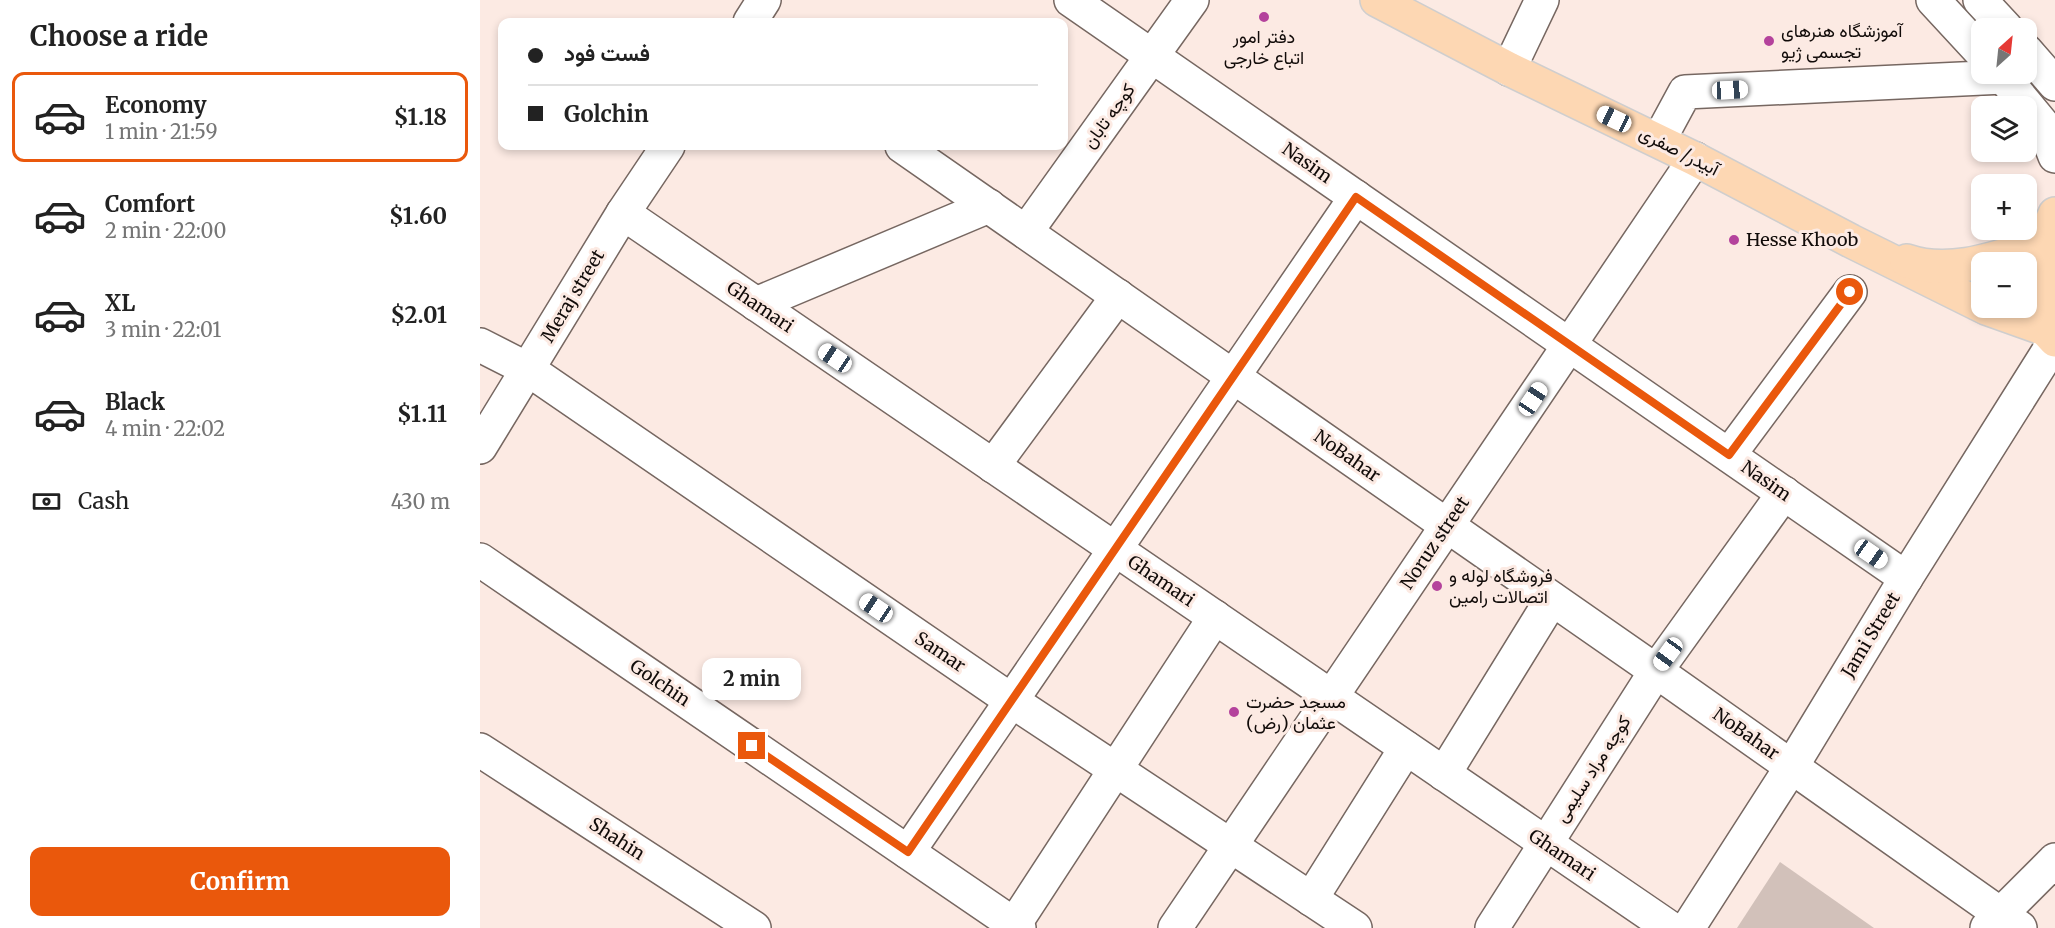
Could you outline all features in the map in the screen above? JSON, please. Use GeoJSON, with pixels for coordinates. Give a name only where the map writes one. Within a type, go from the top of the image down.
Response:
{"type":"FeatureCollection","features":[{"type":"Feature","properties":{"kind":"main road","name":"آبیدر/ صفری"},"geometry":{"type":"LineString","coordinates":[[1377,0],[1509,69],[1659,140],[1851,241]]}},
{"type":"Feature","properties":{"kind":"main road"},"geometry":{"type":"LineString","coordinates":[[2052,337],[2039,306],[2042,244],[2055,214]]}},
{"type":"Feature","properties":{"kind":"main road"},"geometry":{"type":"LineString","coordinates":[[1851,241],[1923,266],[1956,266],[1983,262],[2042,244]]}},
{"type":"Feature","properties":{"kind":"main road"},"geometry":{"type":"LineString","coordinates":[[1851,241],[1971,301]]}},
{"type":"Feature","properties":{"kind":"main road"},"geometry":{"type":"LineString","coordinates":[[2009,318],[2052,337]]}},
{"type":"Feature","properties":{"kind":"street","name":"Nasim"},"geometry":{"type":"LineString","coordinates":[[1071,0],[1906,578]]}},
{"type":"Feature","properties":{"kind":"street","name":"کوچه تابان"},"geometry":{"type":"LineString","coordinates":[[1026,232],[1192,0]]}},
{"type":"Feature","properties":{"kind":"street"},"geometry":{"type":"LineString","coordinates":[[1509,69],[1542,0]]}},
{"type":"Feature","properties":{"kind":"street"},"geometry":{"type":"LineString","coordinates":[[1933,0],[1971,41]]}},
{"type":"Feature","properties":{"kind":"street"},"geometry":{"type":"LineString","coordinates":[[1980,0],[1997,18]]}},
{"type":"Feature","properties":{"kind":"street"},"geometry":{"type":"LineString","coordinates":[[2037,56],[2055,84]]}},
{"type":"Feature","properties":{"kind":"street"},"geometry":{"type":"LineString","coordinates":[[1659,140],[1684,92],[1971,77]]}},
{"type":"Feature","properties":{"kind":"street"},"geometry":{"type":"LineString","coordinates":[[2009,84],[2043,125],[2055,156]]}},
{"type":"Feature","properties":{"kind":"street","name":"Meraj street"},"geometry":{"type":"LineString","coordinates":[[480,447],[623,213],[665,150]]}},
{"type":"Feature","properties":{"kind":"street","name":"NoBahar"},"geometry":{"type":"LineString","coordinates":[[908,150],[1792,766],[2002,924]]}},
{"type":"Feature","properties":{"kind":"street","name":"Noruz street"},"geometry":{"type":"LineString","coordinates":[[1175,928],[1695,159]]}},
{"type":"Feature","properties":{"kind":"street"},"geometry":{"type":"LineString","coordinates":[[908,852],[1356,197]]}},
{"type":"Feature","properties":{"kind":"street"},"geometry":{"type":"LineString","coordinates":[[756,304],[989,206]]}},
{"type":"Feature","properties":{"kind":"street","name":"Ghamari"},"geometry":{"type":"LineString","coordinates":[[623,213],[1670,928]]}},
{"type":"Feature","properties":{"kind":"street"},"geometry":{"type":"LineString","coordinates":[[1729,455],[1850,292]]}},
{"type":"Feature","properties":{"kind":"street"},"geometry":{"type":"LineString","coordinates":[[993,466],[1118,296]]}},
{"type":"Feature","properties":{"kind":"street","name":"Jami Street"},"geometry":{"type":"LineString","coordinates":[[1688,928],[1792,766],[2052,337]]}},
{"type":"Feature","properties":{"kind":"street","name":"Samar"},"geometry":{"type":"LineString","coordinates":[[480,345],[529,370],[1012,701],[1355,928]]}},
{"type":"Feature","properties":{"kind":"street","name":"کوچه مراد سلیمی"},"geometry":{"type":"LineString","coordinates":[[1492,928],[1656,671],[1784,493]]}},
{"type":"Feature","properties":{"kind":"street","name":"Golchin"},"geometry":{"type":"LineString","coordinates":[[480,560],[1017,926]]}},
{"type":"Feature","properties":{"kind":"street"},"geometry":{"type":"LineString","coordinates":[[1444,774],[1552,599]]}},
{"type":"Feature","properties":{"kind":"street"},"geometry":{"type":"LineString","coordinates":[[1017,926],[1215,617]]}},
{"type":"Feature","properties":{"kind":"street"},"geometry":{"type":"LineString","coordinates":[[1311,899],[1406,748]]}},
{"type":"Feature","properties":{"kind":"street","name":"Shahin"},"geometry":{"type":"LineString","coordinates":[[480,750],[754,928]]}},
{"type":"Feature","properties":{"kind":"street"},"geometry":{"type":"LineString","coordinates":[[2002,924],[2055,860]]}},
{"type":"Feature","properties":{"kind":"building"},"geometry":{"type":"Polygon","coordinates":[[[1780,862],[1874,928],[1737,928],[1780,862]]]}},
{"type":"Feature","properties":{"kind":"place","name":"دفتر امور اتباع خارجی"},"geometry":{"type":"Point","coordinates":[1264,17]}},
{"type":"Feature","properties":{"kind":"place","name":"آموزشگاە هنرهای تجسمی ژیو"},"geometry":{"type":"Point","coordinates":[1769,41]}},
{"type":"Feature","properties":{"kind":"place","name":"Hesse Khoob"},"geometry":{"type":"Point","coordinates":[1734,240]}},
{"type":"Feature","properties":{"kind":"place","name":"فروشگاه لوله و اتصالات رامین"},"geometry":{"type":"Point","coordinates":[1437,586]}},
{"type":"Feature","properties":{"kind":"place","name":"مسجد حضرت عثمان (رض)"},"geometry":{"type":"Point","coordinates":[1234,712]}},
{"type":"Feature","properties":{"kind":"route"},"geometry":{"type":"LineString","coordinates":[[752,746],[908,852],[1356,197],[1729,455],[1850,292]]}}]}
